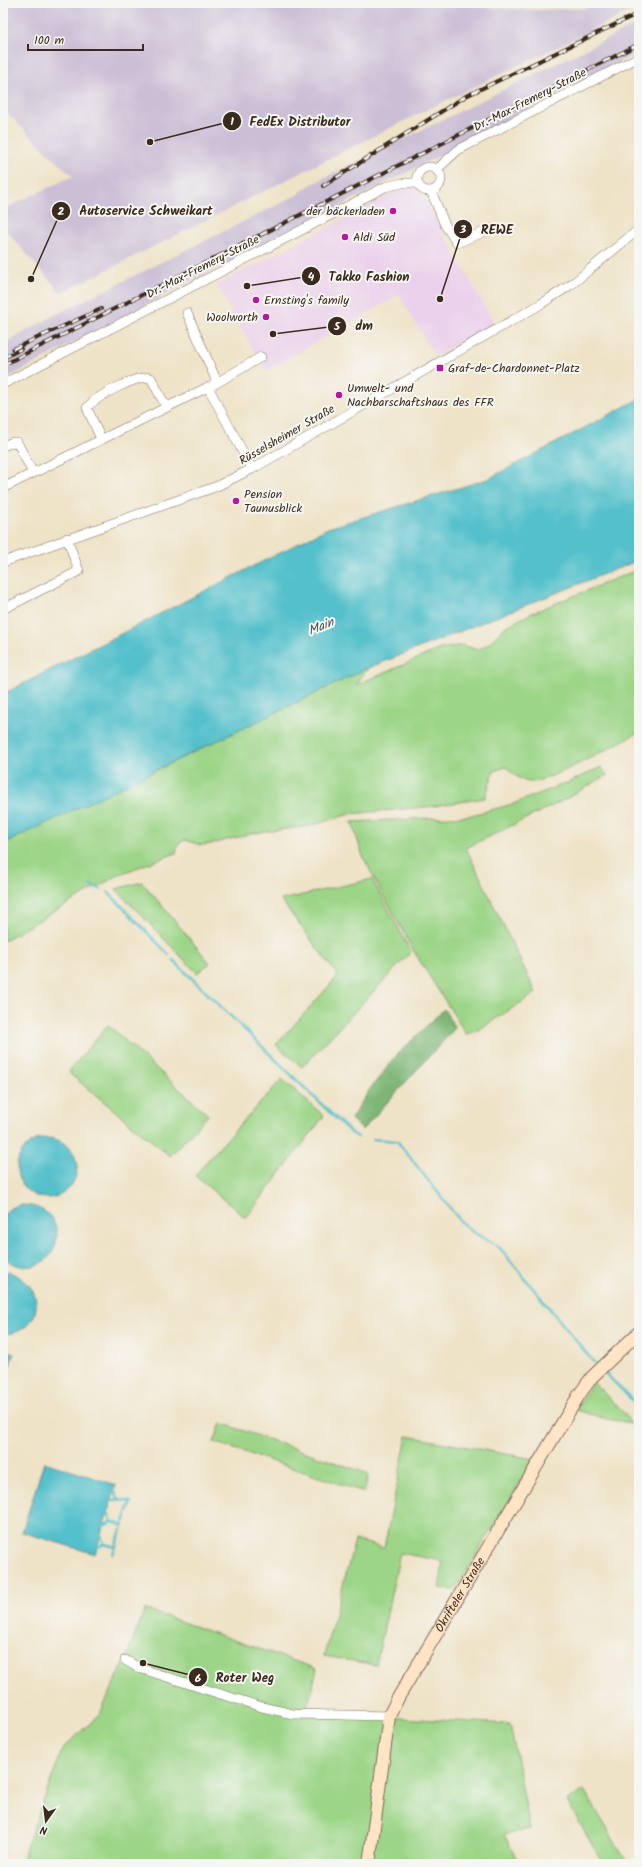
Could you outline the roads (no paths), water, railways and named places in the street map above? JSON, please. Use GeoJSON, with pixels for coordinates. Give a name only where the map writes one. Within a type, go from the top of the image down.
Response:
{"type":"FeatureCollection","features":[{"type":"Feature","properties":{"kind":"street","name":"Dr.-Max-Fremery-Straße"},"geometry":{"type":"LineString","coordinates":[[436,170],[458,150],[639,57]]}},
{"type":"Feature","properties":{"kind":"street"},"geometry":{"type":"LineString","coordinates":[[430,168],[436,170],[440,176],[439,185],[431,191],[424,190],[418,183],[417,177],[422,170],[430,168]]}},
{"type":"Feature","properties":{"kind":"street","name":"Dr.-Max-Fremery-Straße"},"geometry":{"type":"LineString","coordinates":[[3,384],[384,187],[402,183],[418,183]]}},
{"type":"Feature","properties":{"kind":"street"},"geometry":{"type":"LineString","coordinates":[[431,191],[444,225],[457,243],[491,229]]}},
{"type":"Feature","properties":{"kind":"street","name":"Rüsselsheimer Straße"},"geometry":{"type":"LineString","coordinates":[[3,562],[214,487],[252,469],[541,304],[572,284],[639,229]]}},
{"type":"Feature","properties":{"kind":"street"},"geometry":{"type":"LineString","coordinates":[[186,313],[217,382]]}},
{"type":"Feature","properties":{"kind":"street"},"geometry":{"type":"LineString","coordinates":[[3,488],[101,438],[208,387],[260,357]]}},
{"type":"Feature","properties":{"kind":"street"},"geometry":{"type":"LineString","coordinates":[[101,438],[87,408],[91,402],[141,377],[151,378],[166,407]]}},
{"type":"Feature","properties":{"kind":"street"},"geometry":{"type":"LineString","coordinates":[[208,387],[252,469]]}},
{"type":"Feature","properties":{"kind":"street"},"geometry":{"type":"LineString","coordinates":[[3,446],[17,442],[33,473]]}},
{"type":"Feature","properties":{"kind":"street"},"geometry":{"type":"LineString","coordinates":[[3,609],[79,571],[68,538]]}},
{"type":"Feature","properties":{"kind":"street","name":"Okrifteler Straße"},"geometry":{"type":"LineString","coordinates":[[369,1864],[389,1716],[410,1675],[579,1395],[592,1377],[639,1332]]}},
{"type":"Feature","properties":{"kind":"street"},"geometry":{"type":"LineString","coordinates":[[125,1660],[139,1668],[262,1707],[293,1714],[389,1716]]}},
{"type":"Feature","properties":{"kind":"water","name":"Main"},"geometry":{"type":"Polygon","coordinates":[[[639,399],[639,560],[368,668],[3,844],[3,694],[328,528],[488,479],[639,399]]]}},
{"type":"Feature","properties":{"kind":"water"},"geometry":{"type":"Polygon","coordinates":[[[41,1138],[53,1138],[64,1143],[72,1151],[77,1162],[75,1180],[64,1193],[53,1198],[41,1198],[30,1193],[22,1185],[17,1174],[17,1162],[22,1151],[30,1143],[41,1138]]]}},
{"type":"Feature","properties":{"kind":"water"},"geometry":{"type":"Polygon","coordinates":[[[21,1205],[38,1208],[50,1216],[56,1227],[57,1239],[53,1250],[46,1260],[35,1266],[16,1265],[9,1262],[3,1256],[3,1215],[10,1208],[21,1205]]]}},
{"type":"Feature","properties":{"kind":"water"},"geometry":{"type":"Polygon","coordinates":[[[9,1272],[22,1278],[30,1287],[35,1297],[36,1308],[33,1317],[27,1326],[17,1332],[3,1334],[3,1273],[9,1272]]]}},
{"type":"Feature","properties":{"kind":"water"},"geometry":{"type":"Polygon","coordinates":[[[3,1349],[14,1353],[3,1387],[3,1349]]]}},
{"type":"Feature","properties":{"kind":"water"},"geometry":{"type":"Polygon","coordinates":[[[44,1462],[116,1485],[95,1554],[22,1532],[44,1462]]]}},
{"type":"Feature","properties":{"kind":"waterway"},"geometry":{"type":"LineString","coordinates":[[90,885],[101,889]]}},
{"type":"Feature","properties":{"kind":"waterway"},"geometry":{"type":"LineString","coordinates":[[108,892],[169,955]]}},
{"type":"Feature","properties":{"kind":"waterway"},"geometry":{"type":"LineString","coordinates":[[173,960],[350,1132],[358,1137]]}},
{"type":"Feature","properties":{"kind":"waterway"},"geometry":{"type":"LineString","coordinates":[[373,1139],[397,1141],[462,1223],[471,1231],[499,1247],[596,1365]]}},
{"type":"Feature","properties":{"kind":"waterway"},"geometry":{"type":"LineString","coordinates":[[603,1371],[639,1407]]}},
{"type":"Feature","properties":{"kind":"waterway"},"geometry":{"type":"LineString","coordinates":[[114,1491],[119,1499]]}},
{"type":"Feature","properties":{"kind":"waterway"},"geometry":{"type":"LineString","coordinates":[[111,1501],[119,1499],[131,1502],[113,1554]]}},
{"type":"Feature","properties":{"kind":"waterway"},"geometry":{"type":"LineString","coordinates":[[108,1512],[112,1522]]}},
{"type":"Feature","properties":{"kind":"waterway"},"geometry":{"type":"LineString","coordinates":[[103,1526],[112,1522],[123,1525]]}},
{"type":"Feature","properties":{"kind":"waterway"},"geometry":{"type":"LineString","coordinates":[[101,1535],[104,1544]]}},
{"type":"Feature","properties":{"kind":"waterway"},"geometry":{"type":"LineString","coordinates":[[97,1547],[104,1544],[116,1547]]}},
{"type":"Feature","properties":{"kind":"railway"},"geometry":{"type":"LineString","coordinates":[[323,186],[466,96],[639,13]]}},
{"type":"Feature","properties":{"kind":"railway"},"geometry":{"type":"LineString","coordinates":[[3,365],[639,44]]}},
{"type":"Feature","properties":{"kind":"railway"},"geometry":{"type":"LineString","coordinates":[[13,349],[101,309]]}},
{"type":"Feature","properties":{"kind":"railway"},"geometry":{"type":"LineString","coordinates":[[3,358],[21,349]]}},
{"type":"Feature","properties":{"kind":"place","name":"FedEx Distributor"},"geometry":{"type":"Point","coordinates":[150,142]}},
{"type":"Feature","properties":{"kind":"place","name":"der bäckerladen"},"geometry":{"type":"Point","coordinates":[393,211]}},
{"type":"Feature","properties":{"kind":"place","name":"Aldi Süd"},"geometry":{"type":"Point","coordinates":[345,237]}},
{"type":"Feature","properties":{"kind":"place","name":"Autoservice Schweikart"},"geometry":{"type":"Point","coordinates":[31,279]}},
{"type":"Feature","properties":{"kind":"place","name":"Takko Fashion"},"geometry":{"type":"Point","coordinates":[247,286]}},
{"type":"Feature","properties":{"kind":"place","name":"REWE"},"geometry":{"type":"Point","coordinates":[440,299]}},
{"type":"Feature","properties":{"kind":"place","name":"Ernsting's family"},"geometry":{"type":"Point","coordinates":[256,300]}},
{"type":"Feature","properties":{"kind":"place","name":"Woolworth"},"geometry":{"type":"Point","coordinates":[266,317]}},
{"type":"Feature","properties":{"kind":"place","name":"dm"},"geometry":{"type":"Point","coordinates":[273,334]}},
{"type":"Feature","properties":{"kind":"place","name":"Graf-de-Chardonnet-Platz"},"geometry":{"type":"Point","coordinates":[440,368]}},
{"type":"Feature","properties":{"kind":"place","name":"Umwelt- und Nachbarschaftshaus des FFR"},"geometry":{"type":"Point","coordinates":[339,395]}},
{"type":"Feature","properties":{"kind":"place","name":"Pension Taunusblick"},"geometry":{"type":"Point","coordinates":[236,501]}},
{"type":"Feature","properties":{"kind":"place","name":"Roter Weg"},"geometry":{"type":"Point","coordinates":[143,1663]}}]}
